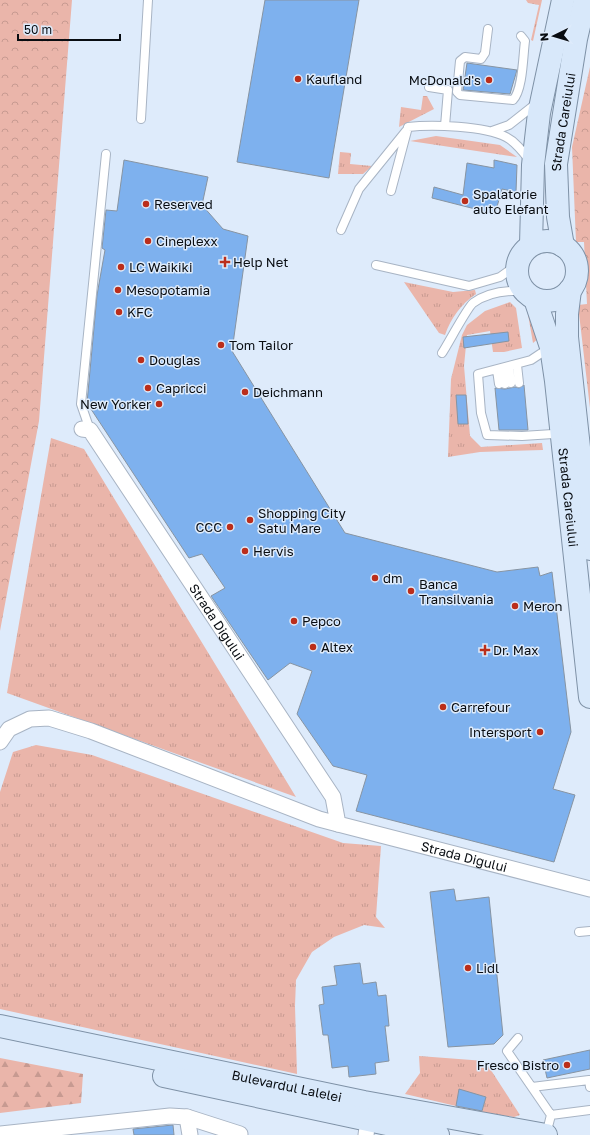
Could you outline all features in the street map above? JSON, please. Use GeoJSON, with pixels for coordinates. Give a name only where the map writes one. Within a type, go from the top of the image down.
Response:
{"type":"FeatureCollection","features":[{"type":"Feature","properties":{"kind":"main road","name":"Strada Careiului"},"geometry":{"type":"LineString","coordinates":[[531,246],[533,165],[541,98],[563,0]]}},
{"type":"Feature","properties":{"kind":"main road","name":"Strada Careiului"},"geometry":{"type":"LineString","coordinates":[[563,246],[558,218],[556,164],[576,39],[585,0]]}},
{"type":"Feature","properties":{"kind":"main road"},"geometry":{"type":"LineString","coordinates":[[547,241],[563,246],[570,252],[575,261],[577,271],[575,281],[570,290],[563,296],[554,300],[545,301],[530,295],[518,279],[517,265],[525,251],[531,246],[547,241]]}},
{"type":"Feature","properties":{"kind":"main road","name":"Strada Careiului"},"geometry":{"type":"LineString","coordinates":[[570,290],[567,314],[567,337],[588,503],[590,549]]}},
{"type":"Feature","properties":{"kind":"main road","name":"Strada Careiului"},"geometry":{"type":"LineString","coordinates":[[530,295],[551,346],[590,697]]}},
{"type":"Feature","properties":{"kind":"main road"},"geometry":{"type":"LineString","coordinates":[[0,1026],[27,1039]]}},
{"type":"Feature","properties":{"kind":"main road"},"geometry":{"type":"LineString","coordinates":[[0,1042],[27,1039]]}},
{"type":"Feature","properties":{"kind":"main road","name":"Bulevardul Lalelei"},"geometry":{"type":"LineString","coordinates":[[27,1039],[367,1127],[438,1135]]}},
{"type":"Feature","properties":{"kind":"main road","name":"Bulevardul Lalelei"},"geometry":{"type":"LineString","coordinates":[[27,1039],[364,1102],[548,1128]]}},
{"type":"Feature","properties":{"kind":"street","name":"Strada Digului"},"geometry":{"type":"LineString","coordinates":[[86,430],[333,797],[338,824]]}},
{"type":"Feature","properties":{"kind":"street","name":"Strada Digului"},"geometry":{"type":"LineString","coordinates":[[0,742],[9,729],[30,719],[49,718],[91,731],[319,819],[590,889]]}},
{"type":"Feature","properties":{"kind":"street"},"geometry":{"type":"LineString","coordinates":[[0,1134],[135,1118],[170,1116],[187,1117],[240,1134]]}},
{"type":"Feature","properties":{"kind":"street"},"geometry":{"type":"LineString","coordinates":[[187,1117],[190,1135]]}},
{"type":"Feature","properties":{"kind":"lane"},"geometry":{"type":"LineString","coordinates":[[142,119],[148,0]]}},
{"type":"Feature","properties":{"kind":"lane"},"geometry":{"type":"LineString","coordinates":[[488,29],[485,53],[481,59],[465,57],[460,61],[457,92],[460,95],[513,100],[517,96],[523,64],[525,41],[521,36]]}},
{"type":"Feature","properties":{"kind":"lane"},"geometry":{"type":"LineString","coordinates":[[429,88],[448,90],[445,126]]}},
{"type":"Feature","properties":{"kind":"lane"},"geometry":{"type":"LineString","coordinates":[[492,132],[510,125],[541,98]]}},
{"type":"Feature","properties":{"kind":"lane"},"geometry":{"type":"LineString","coordinates":[[341,230],[359,189],[408,128],[424,125],[445,126],[492,132],[512,141],[533,165]]}},
{"type":"Feature","properties":{"kind":"lane"},"geometry":{"type":"LineString","coordinates":[[391,191],[408,128]]}},
{"type":"Feature","properties":{"kind":"lane"},"geometry":{"type":"LineString","coordinates":[[86,430],[81,404],[106,154]]}},
{"type":"Feature","properties":{"kind":"lane"},"geometry":{"type":"LineString","coordinates":[[376,265],[469,286],[500,277],[517,265]]}},
{"type":"Feature","properties":{"kind":"lane"},"geometry":{"type":"LineString","coordinates":[[442,353],[472,304],[492,294],[506,291],[530,295]]}},
{"type":"Feature","properties":{"kind":"lane"},"geometry":{"type":"LineString","coordinates":[[551,346],[531,360],[478,374],[481,413],[487,435],[522,436],[553,434],[562,439]]}},
{"type":"Feature","properties":{"kind":"lane"},"geometry":{"type":"LineString","coordinates":[[506,367],[509,384],[506,367]]}},
{"type":"Feature","properties":{"kind":"lane"},"geometry":{"type":"LineString","coordinates":[[579,932],[590,931]]}},
{"type":"Feature","properties":{"kind":"lane"},"geometry":{"type":"LineString","coordinates":[[518,1038],[508,1051],[532,1087],[548,1128],[590,1110]]}},
{"type":"Feature","properties":{"kind":"lane"},"geometry":{"type":"LineString","coordinates":[[532,1087],[589,1080],[590,1087]]}},
{"type":"Feature","properties":{"kind":"green space"},"geometry":{"type":"Polygon","coordinates":[[[0,0],[72,0],[39,421],[0,631],[0,0]]]}},
{"type":"Feature","properties":{"kind":"green space"},"geometry":{"type":"Polygon","coordinates":[[[526,0],[542,0],[533,41],[531,40],[539,5],[528,3],[526,0]]]}},
{"type":"Feature","properties":{"kind":"green space"},"geometry":{"type":"Polygon","coordinates":[[[590,67],[590,408],[578,305],[587,304],[584,242],[576,242],[572,147],[590,67]]]}},
{"type":"Feature","properties":{"kind":"green space"},"geometry":{"type":"Polygon","coordinates":[[[423,96],[427,96],[434,109],[399,127],[401,107],[421,110],[423,96]]]}},
{"type":"Feature","properties":{"kind":"green space"},"geometry":{"type":"Polygon","coordinates":[[[436,136],[500,145],[517,157],[410,141],[436,136]]]}},
{"type":"Feature","properties":{"kind":"green space"},"geometry":{"type":"Polygon","coordinates":[[[340,152],[351,153],[350,164],[372,166],[363,174],[338,174],[340,152]]]}},
{"type":"Feature","properties":{"kind":"green space"},"geometry":{"type":"Polygon","coordinates":[[[404,282],[453,292],[475,290],[476,294],[457,312],[445,335],[439,333],[404,282]]]}},
{"type":"Feature","properties":{"kind":"green space"},"geometry":{"type":"Polygon","coordinates":[[[510,302],[516,308],[522,348],[504,352],[493,352],[490,331],[467,335],[464,366],[470,436],[481,447],[542,443],[543,450],[480,452],[448,457],[451,379],[462,335],[467,325],[485,311],[510,302]]]}},
{"type":"Feature","properties":{"kind":"green space"},"geometry":{"type":"Polygon","coordinates":[[[526,303],[539,338],[533,343],[526,303]]]}},
{"type":"Feature","properties":{"kind":"green space"},"geometry":{"type":"Polygon","coordinates":[[[51,438],[84,449],[296,797],[7,693],[51,438]]]}},
{"type":"Feature","properties":{"kind":"green space"},"geometry":{"type":"Polygon","coordinates":[[[36,745],[92,755],[343,843],[381,846],[376,917],[385,928],[364,925],[334,937],[312,952],[296,980],[295,1006],[297,1074],[0,1009],[0,792],[13,752],[36,745]]]}},
{"type":"Feature","properties":{"kind":"green space"},"geometry":{"type":"Polygon","coordinates":[[[419,1056],[485,1061],[520,1115],[514,1117],[482,1112],[486,1097],[459,1090],[456,1106],[405,1094],[420,1073],[419,1056]]]}},
{"type":"Feature","properties":{"kind":"green space"},"geometry":{"type":"Polygon","coordinates":[[[0,1058],[83,1074],[81,1103],[0,1113],[0,1058]]]}},
{"type":"Feature","properties":{"kind":"building","name":"Kaufland"},"geometry":{"type":"Polygon","coordinates":[[[265,0],[359,0],[329,178],[237,162],[265,0]]]}},
{"type":"Feature","properties":{"kind":"building","name":"McDonald's"},"geometry":{"type":"Polygon","coordinates":[[[467,63],[517,70],[510,94],[463,90],[467,63]]]}},
{"type":"Feature","properties":{"kind":"building","name":"Shopping City Satu Mare"},"geometry":{"type":"Polygon","coordinates":[[[124,160],[208,177],[202,205],[223,229],[248,236],[232,351],[345,533],[497,572],[538,567],[540,576],[552,572],[571,732],[553,789],[575,795],[554,862],[356,811],[367,775],[333,766],[297,714],[312,671],[290,663],[268,680],[211,596],[225,588],[202,554],[189,558],[87,403],[97,295],[105,250],[102,248],[106,210],[117,211],[124,160]]]}},
{"type":"Feature","properties":{"kind":"building"},"geometry":{"type":"Polygon","coordinates":[[[494,160],[517,165],[516,192],[502,189],[495,214],[432,198],[434,187],[463,195],[467,163],[494,168],[494,160]]]}},
{"type":"Feature","properties":{"kind":"building"},"geometry":{"type":"Polygon","coordinates":[[[508,332],[509,341],[464,348],[463,337],[508,332]]]}},
{"type":"Feature","properties":{"kind":"building"},"geometry":{"type":"Polygon","coordinates":[[[524,385],[528,430],[499,430],[495,388],[519,388],[524,385]]]}},
{"type":"Feature","properties":{"kind":"building"},"geometry":{"type":"Polygon","coordinates":[[[456,395],[466,395],[468,424],[458,424],[456,395]]]}},
{"type":"Feature","properties":{"kind":"building","name":"Lidl"},"geometry":{"type":"Polygon","coordinates":[[[454,889],[456,901],[489,897],[503,1035],[494,1044],[448,1047],[430,892],[454,889]]]}},
{"type":"Feature","properties":{"kind":"building"},"geometry":{"type":"Polygon","coordinates":[[[360,963],[363,984],[376,982],[378,996],[386,995],[389,1026],[385,1026],[389,1061],[375,1063],[376,1074],[349,1077],[348,1066],[332,1068],[328,1035],[323,1035],[319,1005],[324,1004],[322,987],[337,985],[334,966],[360,963]]]}},
{"type":"Feature","properties":{"kind":"building","name":"Fresco Bistro"},"geometry":{"type":"Polygon","coordinates":[[[590,1050],[590,1069],[547,1078],[543,1060],[590,1050]]]}},
{"type":"Feature","properties":{"kind":"building"},"geometry":{"type":"Polygon","coordinates":[[[459,1089],[486,1097],[482,1111],[456,1106],[459,1089]]]}},
{"type":"Feature","properties":{"kind":"building"},"geometry":{"type":"Polygon","coordinates":[[[173,1125],[174,1135],[134,1135],[133,1129],[173,1125]]]}},
{"type":"Feature","properties":{"kind":"place","name":"Kaufland"},"geometry":{"type":"Point","coordinates":[298,79]}},
{"type":"Feature","properties":{"kind":"place","name":"McDonald's"},"geometry":{"type":"Point","coordinates":[489,80]}},
{"type":"Feature","properties":{"kind":"place","name":"Spalatorie auto Elefant"},"geometry":{"type":"Point","coordinates":[465,201]}},
{"type":"Feature","properties":{"kind":"place","name":"Reserved"},"geometry":{"type":"Point","coordinates":[146,204]}},
{"type":"Feature","properties":{"kind":"place","name":"Cineplexx"},"geometry":{"type":"Point","coordinates":[148,241]}},
{"type":"Feature","properties":{"kind":"place","name":"Help Net"},"geometry":{"type":"Point","coordinates":[225,262]}},
{"type":"Feature","properties":{"kind":"place","name":"LC Waikiki"},"geometry":{"type":"Point","coordinates":[121,267]}},
{"type":"Feature","properties":{"kind":"place","name":"Mesopotamia"},"geometry":{"type":"Point","coordinates":[118,290]}},
{"type":"Feature","properties":{"kind":"place","name":"KFC"},"geometry":{"type":"Point","coordinates":[119,312]}},
{"type":"Feature","properties":{"kind":"place","name":"Tom Tailor"},"geometry":{"type":"Point","coordinates":[221,345]}},
{"type":"Feature","properties":{"kind":"place","name":"Douglas"},"geometry":{"type":"Point","coordinates":[141,360]}},
{"type":"Feature","properties":{"kind":"place","name":"Capricci"},"geometry":{"type":"Point","coordinates":[148,388]}},
{"type":"Feature","properties":{"kind":"place","name":"Deichmann"},"geometry":{"type":"Point","coordinates":[245,392]}},
{"type":"Feature","properties":{"kind":"place","name":"New Yorker"},"geometry":{"type":"Point","coordinates":[159,404]}},
{"type":"Feature","properties":{"kind":"place","name":"Shopping City Satu Mare"},"geometry":{"type":"Point","coordinates":[250,520]}},
{"type":"Feature","properties":{"kind":"place","name":"CCC"},"geometry":{"type":"Point","coordinates":[230,527]}},
{"type":"Feature","properties":{"kind":"place","name":"Hervis"},"geometry":{"type":"Point","coordinates":[245,551]}},
{"type":"Feature","properties":{"kind":"place","name":"dm"},"geometry":{"type":"Point","coordinates":[375,578]}},
{"type":"Feature","properties":{"kind":"place","name":"Banca Transilvania"},"geometry":{"type":"Point","coordinates":[411,591]}},
{"type":"Feature","properties":{"kind":"place","name":"Meron"},"geometry":{"type":"Point","coordinates":[515,606]}},
{"type":"Feature","properties":{"kind":"place","name":"Pepco"},"geometry":{"type":"Point","coordinates":[294,621]}},
{"type":"Feature","properties":{"kind":"place","name":"Altex"},"geometry":{"type":"Point","coordinates":[313,647]}},
{"type":"Feature","properties":{"kind":"place","name":"Dr. Max"},"geometry":{"type":"Point","coordinates":[485,650]}},
{"type":"Feature","properties":{"kind":"place","name":"Carrefour"},"geometry":{"type":"Point","coordinates":[443,707]}},
{"type":"Feature","properties":{"kind":"place","name":"Intersport"},"geometry":{"type":"Point","coordinates":[540,732]}},
{"type":"Feature","properties":{"kind":"place","name":"Lidl"},"geometry":{"type":"Point","coordinates":[468,968]}},
{"type":"Feature","properties":{"kind":"place","name":"Fresco Bistro"},"geometry":{"type":"Point","coordinates":[567,1065]}}]}
